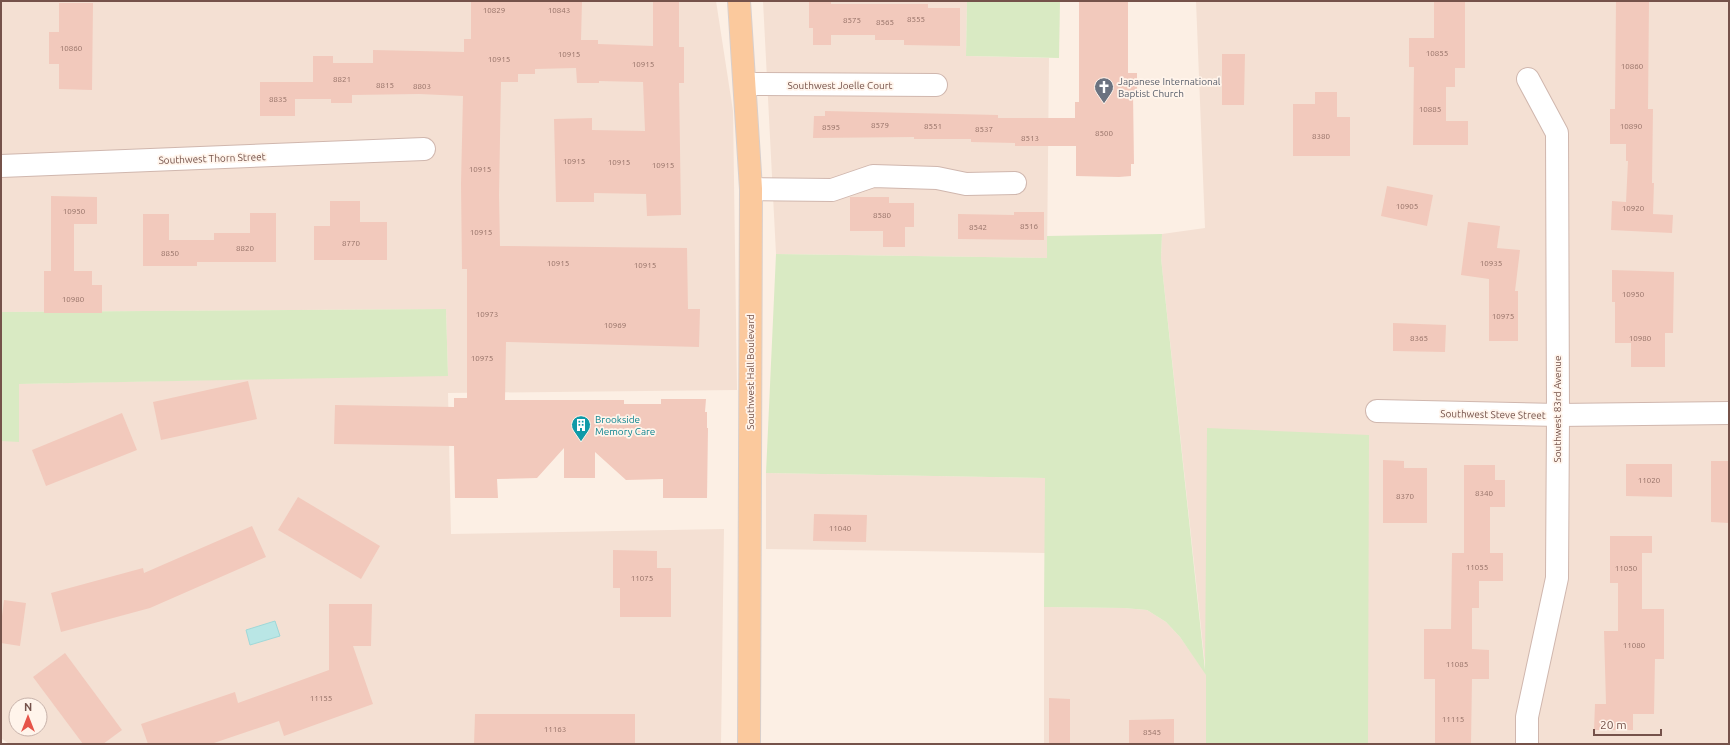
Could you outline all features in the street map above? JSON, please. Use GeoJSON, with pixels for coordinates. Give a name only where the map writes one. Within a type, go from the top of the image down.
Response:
{"type":"FeatureCollection","features":[{"type":"Feature","properties":{"kind":"main road","name":"Southwest Hall Boulevard"},"geometry":{"type":"LineString","coordinates":[[739,1],[751,189],[749,744]]}},
{"type":"Feature","properties":{"kind":"street","name":"Southwest 83rd Avenue"},"geometry":{"type":"LineString","coordinates":[[1527,744],[1527,717],[1557,578],[1558,415],[1557,133],[1528,79]]}},
{"type":"Feature","properties":{"kind":"street","name":"Southwest Joelle Court"},"geometry":{"type":"LineString","coordinates":[[745,84],[936,85]]}},
{"type":"Feature","properties":{"kind":"street","name":"Southwest Thorn Street"},"geometry":{"type":"LineString","coordinates":[[1,166],[424,149]]}},
{"type":"Feature","properties":{"kind":"street"},"geometry":{"type":"LineString","coordinates":[[751,189],[832,190],[873,176],[937,178],[966,184],[1014,183]]}},
{"type":"Feature","properties":{"kind":"street","name":"Southwest Steve Street"},"geometry":{"type":"LineString","coordinates":[[1377,411],[1558,415],[1729,413]]}},
{"type":"Feature","properties":{"kind":"shaded area"},"geometry":{"type":"Polygon","coordinates":[[[1,1],[716,1],[733,111],[737,390],[448,393],[451,534],[724,529],[721,744],[9,744],[1,738],[1,441],[19,441],[19,384],[448,375],[446,309],[1,312],[1,1]]]}},
{"type":"Feature","properties":{"kind":"shaded area"},"geometry":{"type":"Polygon","coordinates":[[[763,1],[967,1],[966,56],[1049,58],[1047,258],[776,254],[763,1]]]}},
{"type":"Feature","properties":{"kind":"shaded area"},"geometry":{"type":"Polygon","coordinates":[[[1196,1],[1729,1],[1729,744],[1044,744],[1044,607],[1124,608],[1147,610],[1166,622],[1180,637],[1206,674],[1161,258],[1162,234],[1205,228],[1196,1]]]}},
{"type":"Feature","properties":{"kind":"shaded area"},"geometry":{"type":"Polygon","coordinates":[[[766,473],[1045,478],[1045,553],[766,549],[766,473]]]}},
{"type":"Feature","properties":{"kind":"green space"},"geometry":{"type":"Polygon","coordinates":[[[967,1],[1060,1],[1059,58],[966,56],[967,1]]]}},
{"type":"Feature","properties":{"kind":"green space"},"geometry":{"type":"Polygon","coordinates":[[[1162,234],[1161,258],[1205,670],[1207,428],[1369,435],[1368,744],[1206,744],[1206,675],[1180,637],[1166,622],[1147,610],[1124,608],[1044,607],[1045,478],[766,473],[776,254],[1047,258],[1047,236],[1162,234]]]}},
{"type":"Feature","properties":{"kind":"green space"},"geometry":{"type":"Polygon","coordinates":[[[446,309],[448,376],[19,384],[19,442],[1,441],[1,312],[446,309]]]}},
{"type":"Feature","properties":{"kind":"water"},"geometry":{"type":"Polygon","coordinates":[[[275,621],[280,636],[250,645],[246,630],[275,621]]]}},
{"type":"Feature","properties":{"kind":"building"},"geometry":{"type":"Polygon","coordinates":[[[471,1],[582,1],[581,40],[598,40],[598,44],[653,46],[653,1],[679,1],[679,47],[684,47],[684,83],[679,83],[681,215],[647,216],[646,194],[594,193],[594,202],[556,202],[554,119],[592,118],[592,130],[645,131],[643,82],[599,81],[599,83],[577,83],[576,68],[535,69],[535,74],[518,74],[518,82],[501,82],[499,195],[500,246],[687,248],[688,309],[700,309],[699,347],[506,342],[505,400],[624,400],[624,404],[661,404],[661,399],[706,399],[705,412],[707,412],[708,428],[707,498],[663,498],[663,479],[626,480],[595,452],[595,478],[564,478],[564,448],[537,478],[497,479],[498,498],[455,498],[454,446],[334,444],[335,405],[454,407],[454,398],[467,398],[467,269],[462,269],[461,184],[463,96],[419,94],[352,95],[352,103],[331,103],[331,99],[295,99],[295,116],[260,116],[260,82],[313,82],[313,56],[333,56],[333,63],[373,63],[373,50],[464,52],[464,39],[471,39],[471,1]]]}},
{"type":"Feature","properties":{"kind":"building"},"geometry":{"type":"Polygon","coordinates":[[[809,1],[831,1],[831,4],[928,4],[928,8],[960,8],[960,46],[904,45],[904,40],[875,40],[875,35],[831,35],[831,45],[813,45],[813,28],[809,28],[809,1]]]}},
{"type":"Feature","properties":{"kind":"building"},"geometry":{"type":"Polygon","coordinates":[[[1079,1],[1128,1],[1128,73],[1137,73],[1137,94],[1133,94],[1134,164],[1131,164],[1131,176],[1076,176],[1076,146],[1015,146],[1015,143],[971,142],[971,139],[914,139],[914,137],[813,138],[814,116],[825,116],[825,111],[998,115],[998,118],[1075,118],[1075,102],[1079,102],[1079,1]]]}},
{"type":"Feature","properties":{"kind":"building"},"geometry":{"type":"Polygon","coordinates":[[[1434,1],[1465,1],[1465,68],[1455,68],[1455,87],[1446,87],[1446,121],[1468,121],[1468,145],[1413,145],[1414,67],[1409,67],[1409,38],[1434,38],[1434,1]]]}},
{"type":"Feature","properties":{"kind":"building"},"geometry":{"type":"Polygon","coordinates":[[[1616,1],[1649,1],[1648,109],[1653,109],[1653,214],[1673,215],[1672,233],[1611,230],[1612,201],[1626,202],[1628,161],[1626,161],[1626,144],[1610,144],[1610,109],[1615,109],[1616,1]]]}},
{"type":"Feature","properties":{"kind":"building"},"geometry":{"type":"Polygon","coordinates":[[[59,3],[93,3],[92,90],[59,89],[59,64],[49,64],[49,32],[59,32],[59,3]]]}},
{"type":"Feature","properties":{"kind":"building"},"geometry":{"type":"Polygon","coordinates":[[[1222,54],[1245,54],[1244,105],[1222,105],[1222,54]]]}},
{"type":"Feature","properties":{"kind":"building"},"geometry":{"type":"Polygon","coordinates":[[[1315,92],[1337,92],[1337,117],[1350,117],[1350,156],[1293,156],[1293,104],[1315,104],[1315,92]]]}},
{"type":"Feature","properties":{"kind":"building"},"geometry":{"type":"Polygon","coordinates":[[[1387,186],[1433,195],[1427,226],[1381,216],[1387,186]]]}},
{"type":"Feature","properties":{"kind":"building"},"geometry":{"type":"Polygon","coordinates":[[[51,196],[97,197],[97,224],[74,224],[74,271],[92,271],[92,285],[102,285],[102,313],[44,313],[44,271],[51,271],[51,196]]]}},
{"type":"Feature","properties":{"kind":"building"},"geometry":{"type":"Polygon","coordinates":[[[850,197],[889,197],[889,203],[914,203],[914,227],[905,227],[905,247],[883,247],[883,231],[850,231],[850,197]]]}},
{"type":"Feature","properties":{"kind":"building"},"geometry":{"type":"Polygon","coordinates":[[[330,201],[360,201],[360,222],[387,222],[387,260],[314,260],[314,226],[330,226],[330,201]]]}},
{"type":"Feature","properties":{"kind":"building"},"geometry":{"type":"Polygon","coordinates":[[[1014,212],[1044,212],[1044,240],[958,239],[958,214],[1014,215],[1014,212]]]}},
{"type":"Feature","properties":{"kind":"building"},"geometry":{"type":"Polygon","coordinates":[[[250,213],[276,213],[276,262],[197,262],[197,266],[143,266],[143,214],[169,214],[169,240],[214,240],[214,233],[250,233],[250,213]]]}},
{"type":"Feature","properties":{"kind":"building"},"geometry":{"type":"Polygon","coordinates":[[[1468,222],[1500,226],[1497,248],[1520,250],[1515,291],[1518,291],[1518,341],[1489,341],[1489,279],[1461,275],[1468,222]]]}},
{"type":"Feature","properties":{"kind":"building"},"geometry":{"type":"Polygon","coordinates":[[[1612,270],[1674,272],[1673,333],[1665,333],[1665,367],[1631,367],[1631,343],[1615,343],[1615,302],[1612,302],[1612,270]]]}},
{"type":"Feature","properties":{"kind":"building"},"geometry":{"type":"Polygon","coordinates":[[[1393,323],[1446,325],[1445,352],[1393,351],[1393,323]]]}},
{"type":"Feature","properties":{"kind":"building"},"geometry":{"type":"Polygon","coordinates":[[[248,381],[257,419],[161,440],[153,402],[248,381]]]}},
{"type":"Feature","properties":{"kind":"building"},"geometry":{"type":"Polygon","coordinates":[[[122,413],[137,450],[46,486],[32,450],[122,413]]]}},
{"type":"Feature","properties":{"kind":"building"},"geometry":{"type":"Polygon","coordinates":[[[1383,460],[1404,461],[1404,468],[1427,468],[1427,523],[1383,523],[1383,460]]]}},
{"type":"Feature","properties":{"kind":"building"},"geometry":{"type":"Polygon","coordinates":[[[1711,461],[1729,461],[1729,523],[1711,522],[1711,461]]]}},
{"type":"Feature","properties":{"kind":"building"},"geometry":{"type":"Polygon","coordinates":[[[1626,464],[1672,464],[1672,497],[1626,496],[1626,464]]]}},
{"type":"Feature","properties":{"kind":"building"},"geometry":{"type":"Polygon","coordinates":[[[1464,465],[1495,465],[1495,480],[1505,480],[1505,507],[1490,507],[1490,553],[1503,553],[1503,581],[1479,581],[1479,608],[1472,608],[1472,649],[1489,650],[1489,679],[1472,679],[1471,744],[1435,744],[1435,679],[1424,679],[1424,629],[1451,629],[1452,553],[1464,553],[1464,465]]]}},
{"type":"Feature","properties":{"kind":"building"},"geometry":{"type":"Polygon","coordinates":[[[298,497],[380,546],[361,579],[278,530],[298,497]]]}},
{"type":"Feature","properties":{"kind":"building"},"geometry":{"type":"Polygon","coordinates":[[[814,514],[867,515],[866,542],[813,541],[814,514]]]}},
{"type":"Feature","properties":{"kind":"building"},"geometry":{"type":"Polygon","coordinates":[[[252,526],[266,557],[150,608],[61,632],[51,593],[143,568],[144,573],[252,526]]]}},
{"type":"Feature","properties":{"kind":"building"},"geometry":{"type":"Polygon","coordinates":[[[1610,536],[1652,536],[1652,553],[1642,553],[1642,609],[1664,609],[1664,659],[1655,659],[1654,714],[1633,714],[1633,730],[1594,730],[1595,704],[1606,704],[1604,631],[1618,631],[1618,583],[1610,583],[1610,536]]]}},
{"type":"Feature","properties":{"kind":"building"},"geometry":{"type":"Polygon","coordinates":[[[613,550],[657,551],[657,568],[671,568],[671,617],[620,617],[620,588],[613,588],[613,550]]]}},
{"type":"Feature","properties":{"kind":"building"},"geometry":{"type":"Polygon","coordinates":[[[4,600],[26,603],[20,646],[1,643],[1,624],[4,600]]]}},
{"type":"Feature","properties":{"kind":"building"},"geometry":{"type":"Polygon","coordinates":[[[329,604],[372,604],[371,646],[353,646],[373,704],[284,736],[279,721],[211,744],[148,744],[141,724],[235,692],[238,703],[329,670],[329,604]]]}},
{"type":"Feature","properties":{"kind":"building"},"geometry":{"type":"Polygon","coordinates":[[[65,653],[122,730],[103,744],[83,744],[33,677],[65,653]]]}},
{"type":"Feature","properties":{"kind":"building"},"geometry":{"type":"Polygon","coordinates":[[[1049,698],[1070,699],[1070,744],[1049,744],[1049,698]]]}},
{"type":"Feature","properties":{"kind":"building"},"geometry":{"type":"Polygon","coordinates":[[[475,714],[635,714],[635,744],[474,744],[475,714]]]}},
{"type":"Feature","properties":{"kind":"building"},"geometry":{"type":"Polygon","coordinates":[[[1174,719],[1174,744],[1129,744],[1129,720],[1174,719]]]}},
{"type":"Feature","properties":{"kind":"place","name":"Japanese International Baptist Church"},"geometry":{"type":"Point","coordinates":[1104,104]}},
{"type":"Feature","properties":{"kind":"place","name":"Brookside Memory Care"},"geometry":{"type":"Point","coordinates":[581,442]}}]}
